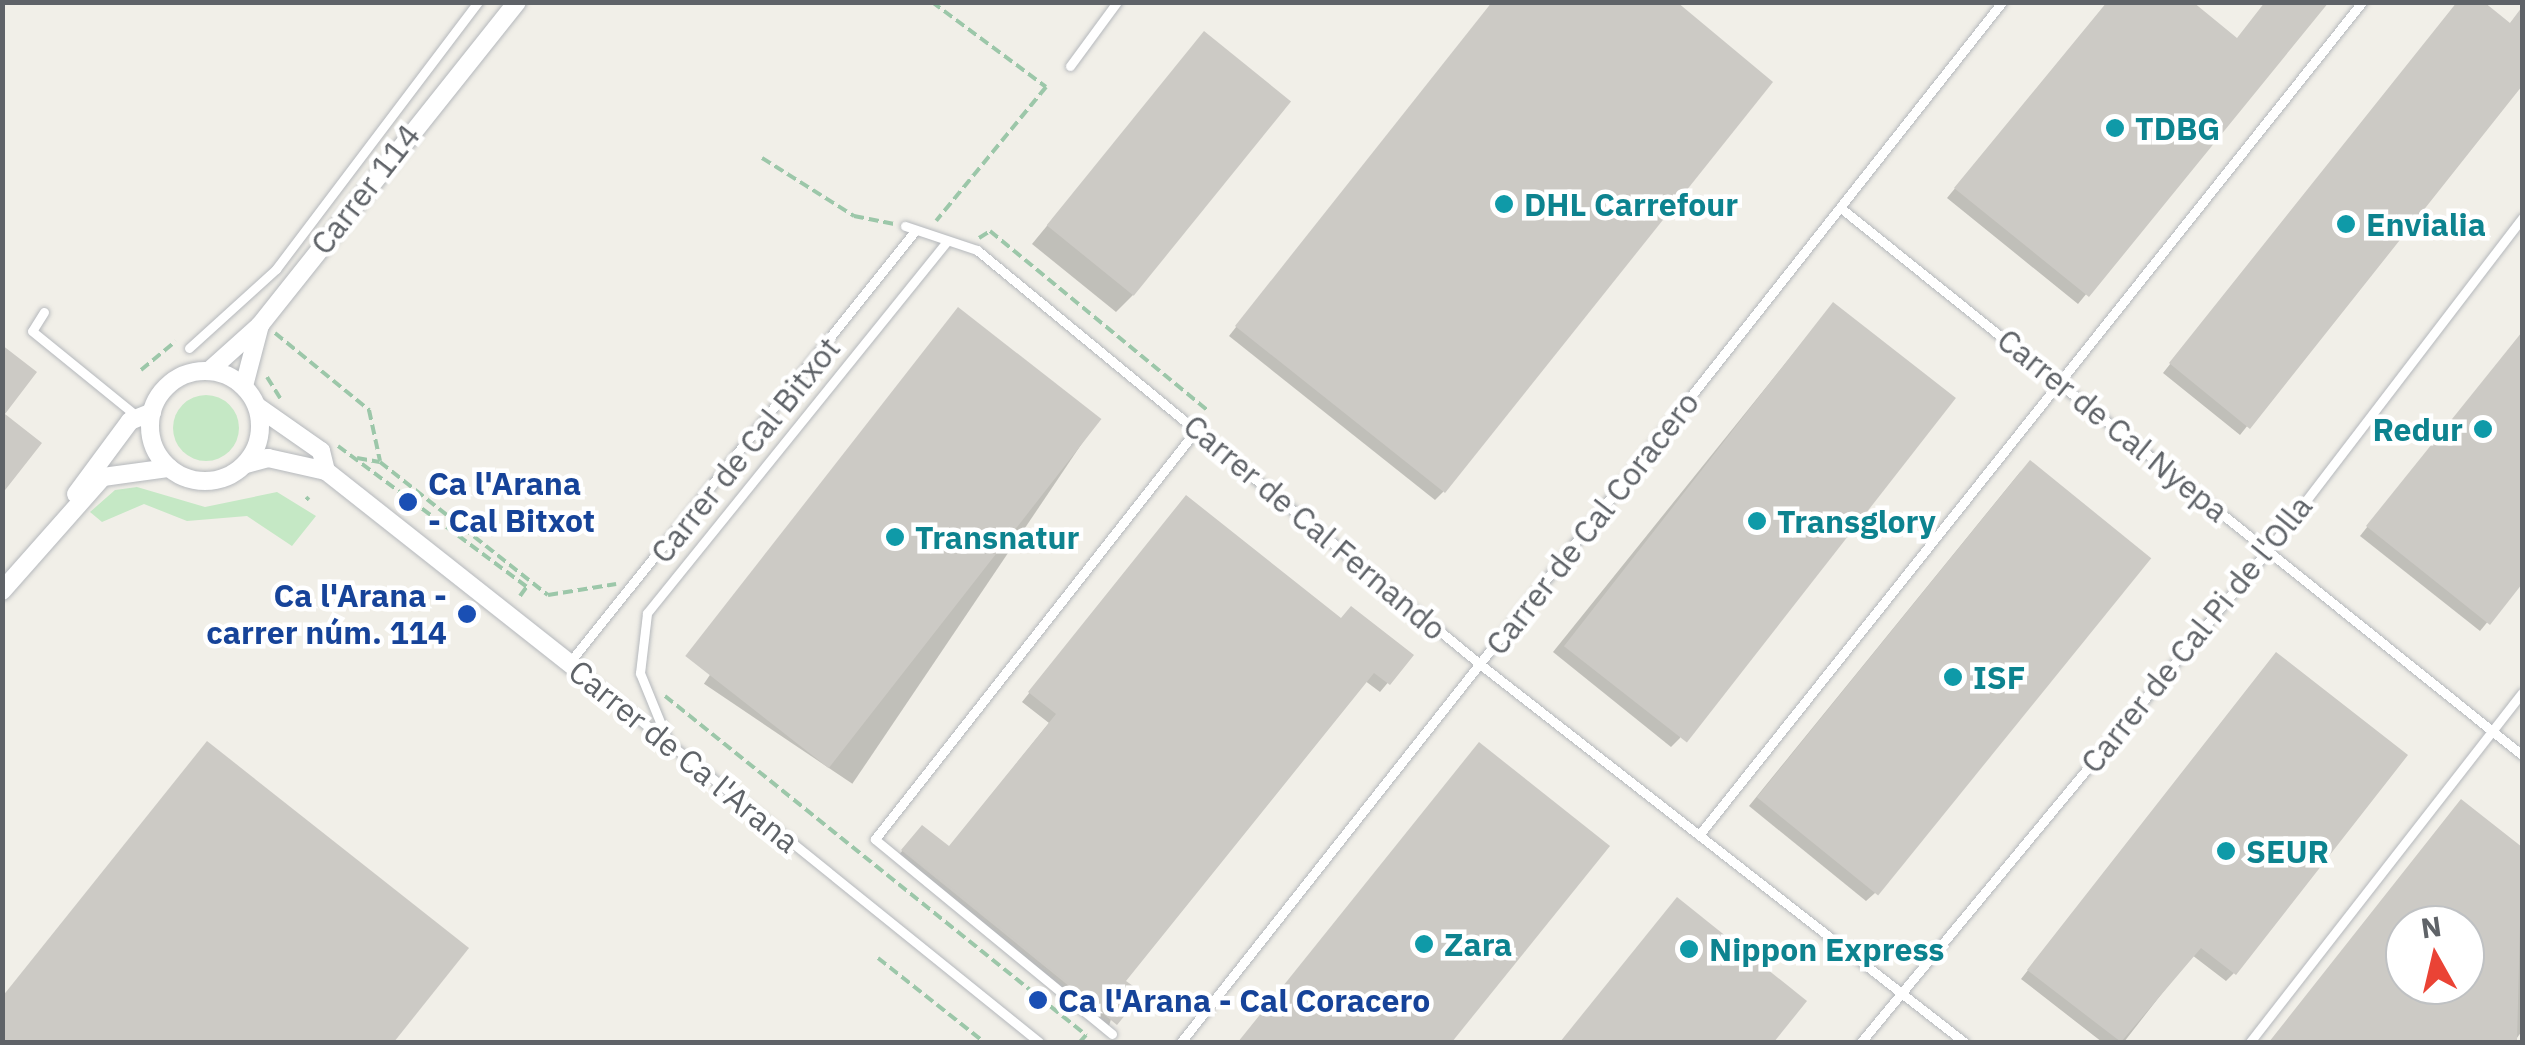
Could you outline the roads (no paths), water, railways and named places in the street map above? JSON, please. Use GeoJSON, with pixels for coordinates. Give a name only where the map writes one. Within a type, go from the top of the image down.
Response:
{"type":"FeatureCollection","features":[{"type":"Feature","properties":{"kind":"street","name":"Carrer 114"},"geometry":{"type":"LineString","coordinates":[[209,371],[260,324],[517,2]]}},
{"type":"Feature","properties":{"kind":"street"},"geometry":{"type":"LineString","coordinates":[[244,386],[260,324]]}},
{"type":"Feature","properties":{"kind":"street"},"geometry":{"type":"LineString","coordinates":[[2,591],[72,502],[172,382],[209,371],[244,386],[258,407],[260,431],[246,464],[202,481],[169,468],[124,468],[72,502]]}},
{"type":"Feature","properties":{"kind":"street","name":"Carrer de Ca l'Arana"},"geometry":{"type":"LineString","coordinates":[[258,407],[321,451],[326,471]]}},
{"type":"Feature","properties":{"kind":"street"},"geometry":{"type":"LineString","coordinates":[[145,414],[154,448],[169,468]]}},
{"type":"Feature","properties":{"kind":"street","name":"Carrer de Ca l'Arana"},"geometry":{"type":"LineString","coordinates":[[246,464],[268,458],[326,471],[576,668]]}},
{"type":"Feature","properties":{"kind":"lane"},"geometry":{"type":"LineString","coordinates":[[189,348],[276,269],[478,2]]}},
{"type":"Feature","properties":{"kind":"lane"},"geometry":{"type":"LineString","coordinates":[[1070,66],[1117,2]]}},
{"type":"Feature","properties":{"kind":"lane","name":"Carrer de Cal Coracero"},"geometry":{"type":"LineString","coordinates":[[1180,1042],[2002,2]]}},
{"type":"Feature","properties":{"kind":"lane"},"geometry":{"type":"LineString","coordinates":[[1699,835],[2057,380],[2362,2]]}},
{"type":"Feature","properties":{"kind":"lane","name":"Carrer de Cal Nyepa"},"geometry":{"type":"LineString","coordinates":[[1842,209],[2522,755]]}},
{"type":"Feature","properties":{"kind":"lane","name":"Carrer de Cal Pi de l'Olla"},"geometry":{"type":"LineString","coordinates":[[1861,1042],[2269,549],[2522,218]]}},
{"type":"Feature","properties":{"kind":"lane","name":"Carrer de Cal Fernando"},"geometry":{"type":"LineString","coordinates":[[915,231],[976,250],[1480,665],[1964,1042]]}},
{"type":"Feature","properties":{"kind":"lane","name":"Carrer de Cal Bitxot"},"geometry":{"type":"LineString","coordinates":[[576,668],[631,592],[915,231]]}},
{"type":"Feature","properties":{"kind":"lane"},"geometry":{"type":"LineString","coordinates":[[669,744],[640,673],[647,613],[947,241]]}},
{"type":"Feature","properties":{"kind":"lane"},"geometry":{"type":"LineString","coordinates":[[44,312],[32,332],[145,414]]}},
{"type":"Feature","properties":{"kind":"lane"},"geometry":{"type":"LineString","coordinates":[[1112,1034],[874,839],[1196,429]]}},
{"type":"Feature","properties":{"kind":"lane","name":"Carrer de Ca l'Arana"},"geometry":{"type":"LineString","coordinates":[[576,668],[1039,1042]]}},
{"type":"Feature","properties":{"kind":"lane"},"geometry":{"type":"LineString","coordinates":[[2250,1042],[2522,693]]}},
{"type":"Feature","properties":{"kind":"place","name":"TDBG"},"geometry":{"type":"Point","coordinates":[2115,128]}},
{"type":"Feature","properties":{"kind":"place","name":"DHL Carrefour"},"geometry":{"type":"Point","coordinates":[1504,204]}},
{"type":"Feature","properties":{"kind":"place","name":"Envialia"},"geometry":{"type":"Point","coordinates":[2346,224]}},
{"type":"Feature","properties":{"kind":"place","name":"Redur"},"geometry":{"type":"Point","coordinates":[2483,429]}},
{"type":"Feature","properties":{"kind":"place","name":"Ca l'Arana - Cal Bitxot"},"geometry":{"type":"Point","coordinates":[408,502]}},
{"type":"Feature","properties":{"kind":"place","name":"Transglory"},"geometry":{"type":"Point","coordinates":[1757,521]}},
{"type":"Feature","properties":{"kind":"place","name":"Transnatur"},"geometry":{"type":"Point","coordinates":[895,537]}},
{"type":"Feature","properties":{"kind":"place","name":"Ca l'Arana - carrer núm. 114"},"geometry":{"type":"Point","coordinates":[467,614]}},
{"type":"Feature","properties":{"kind":"place","name":"ISF"},"geometry":{"type":"Point","coordinates":[1953,677]}},
{"type":"Feature","properties":{"kind":"place","name":"SEUR"},"geometry":{"type":"Point","coordinates":[2226,851]}},
{"type":"Feature","properties":{"kind":"place","name":"Zara"},"geometry":{"type":"Point","coordinates":[1424,944]}},
{"type":"Feature","properties":{"kind":"place","name":"Nippon Express"},"geometry":{"type":"Point","coordinates":[1689,949]}},
{"type":"Feature","properties":{"kind":"place","name":"Ca l'Arana - Cal Coracero"},"geometry":{"type":"Point","coordinates":[1038,1000]}}]}
